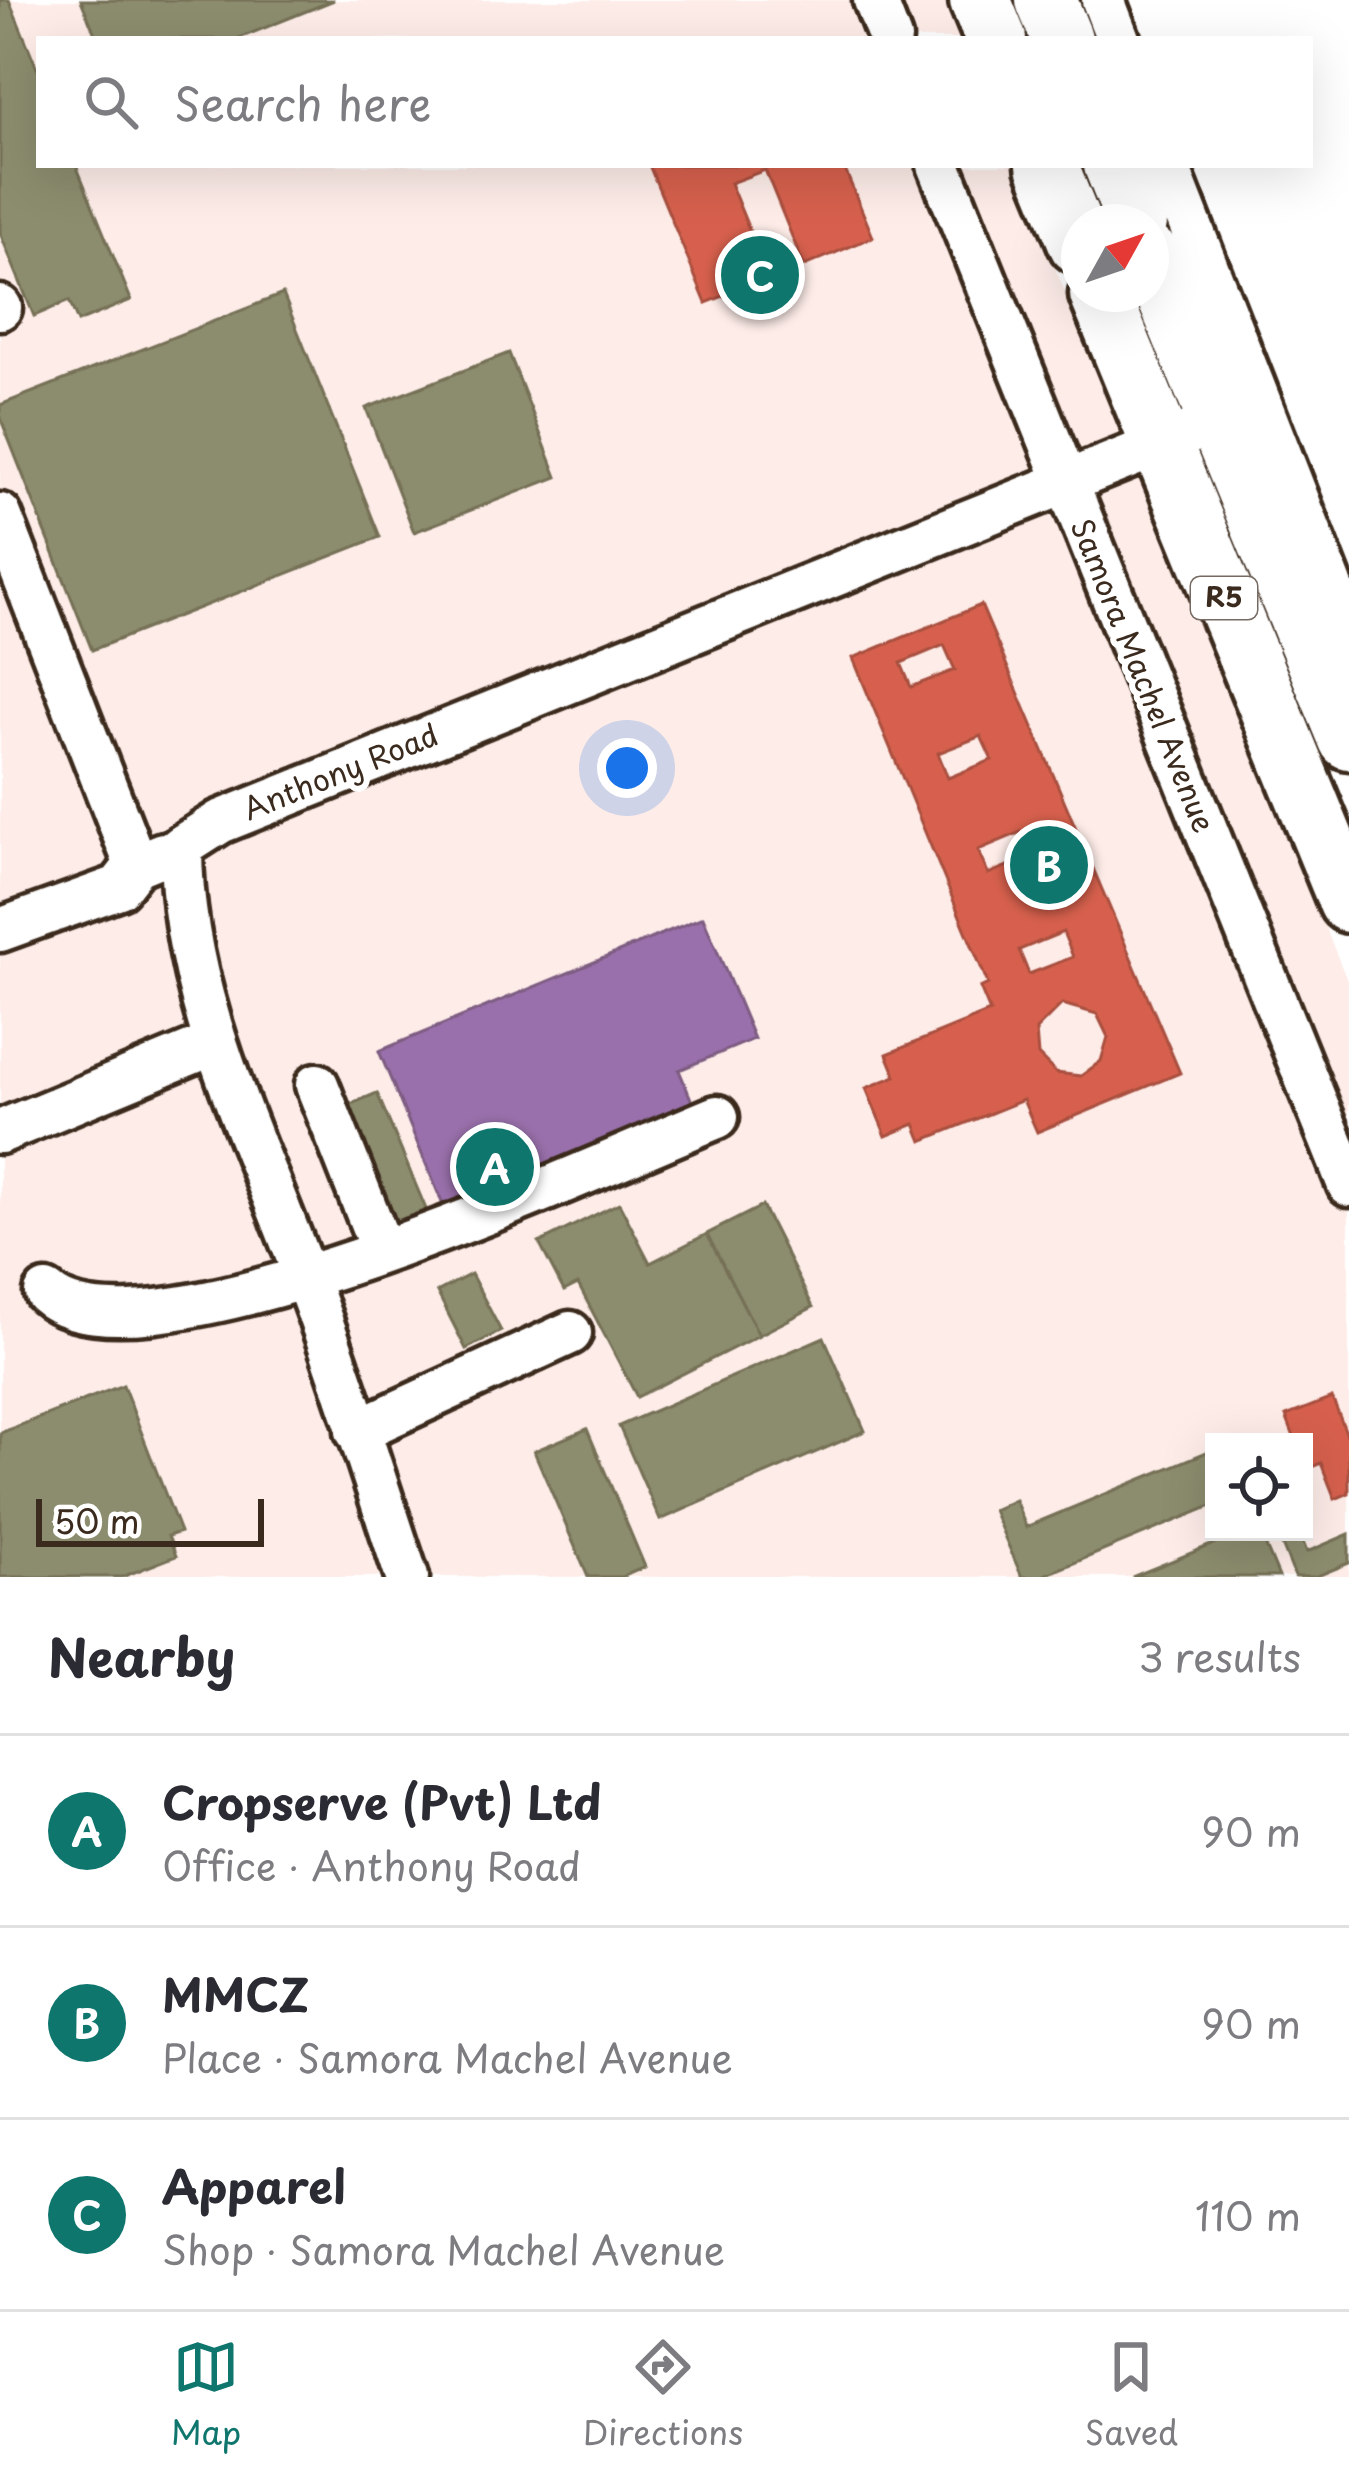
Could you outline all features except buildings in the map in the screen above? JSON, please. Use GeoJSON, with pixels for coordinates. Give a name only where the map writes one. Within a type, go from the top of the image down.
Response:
{"type":"FeatureCollection","features":[{"type":"Feature","properties":{"kind":"highway"},"geometry":{"type":"LineString","coordinates":[[980,0],[995,36]]}},
{"type":"Feature","properties":{"kind":"highway"},"geometry":{"type":"LineString","coordinates":[[1046,0],[1061,36]]}},
{"type":"Feature","properties":{"kind":"highway"},"geometry":{"type":"LineString","coordinates":[[1048,168],[1063,204]]}},
{"type":"Feature","properties":{"kind":"highway"},"geometry":{"type":"LineString","coordinates":[[1115,168],[1130,204]]}},
{"type":"Feature","properties":{"kind":"highway","name":"R5"},"geometry":{"type":"LineString","coordinates":[[1169,301],[1349,739]]}},
{"type":"Feature","properties":{"kind":"highway","name":"R5"},"geometry":{"type":"LineString","coordinates":[[1107,312],[1349,902]]}},
{"type":"Feature","properties":{"kind":"street"},"geometry":{"type":"LineString","coordinates":[[1103,0],[1117,36]]}},
{"type":"Feature","properties":{"kind":"street","name":"Samora Machel Avenue"},"geometry":{"type":"LineString","coordinates":[[940,168],[1349,1185]]}},
{"type":"Feature","properties":{"kind":"street"},"geometry":{"type":"LineString","coordinates":[[1168,168],[1349,631]]}},
{"type":"Feature","properties":{"kind":"street","name":"Anthony Road"},"geometry":{"type":"LineString","coordinates":[[0,930],[118,887],[136,865],[181,847],[220,822],[1218,422]]}},
{"type":"Feature","properties":{"kind":"street"},"geometry":{"type":"LineString","coordinates":[[0,515],[136,865]]}},
{"type":"Feature","properties":{"kind":"street"},"geometry":{"type":"LineString","coordinates":[[181,847],[181,912],[215,1043],[306,1279],[407,1577]]}},
{"type":"Feature","properties":{"kind":"street"},"geometry":{"type":"LineString","coordinates":[[0,1132],[215,1043]]}},
{"type":"Feature","properties":{"kind":"street"},"geometry":{"type":"LineString","coordinates":[[317,1085],[382,1250]]}},
{"type":"Feature","properties":{"kind":"street"},"geometry":{"type":"LineString","coordinates":[[46,1292],[79,1311],[100,1316],[224,1303],[306,1279],[717,1117]]}},
{"type":"Feature","properties":{"kind":"street"},"geometry":{"type":"LineString","coordinates":[[358,1432],[570,1334]]}},
{"type":"Feature","properties":{"kind":"shaded area"},"geometry":{"type":"Polygon","coordinates":[[[0,0],[945,0],[960,36],[36,36],[36,168],[1014,168],[1061,282],[1061,312],[1073,312],[1349,985],[1349,1577],[0,1577],[0,0]]]}},
{"type":"Feature","properties":{"kind":"place","name":"Apparel"},"geometry":{"type":"Point","coordinates":[760,275]}},
{"type":"Feature","properties":{"kind":"place","name":"MMCZ"},"geometry":{"type":"Point","coordinates":[1049,865]}},
{"type":"Feature","properties":{"kind":"place","name":"Cropserve (Pvt) Ltd"},"geometry":{"type":"Point","coordinates":[495,1167]}}]}
